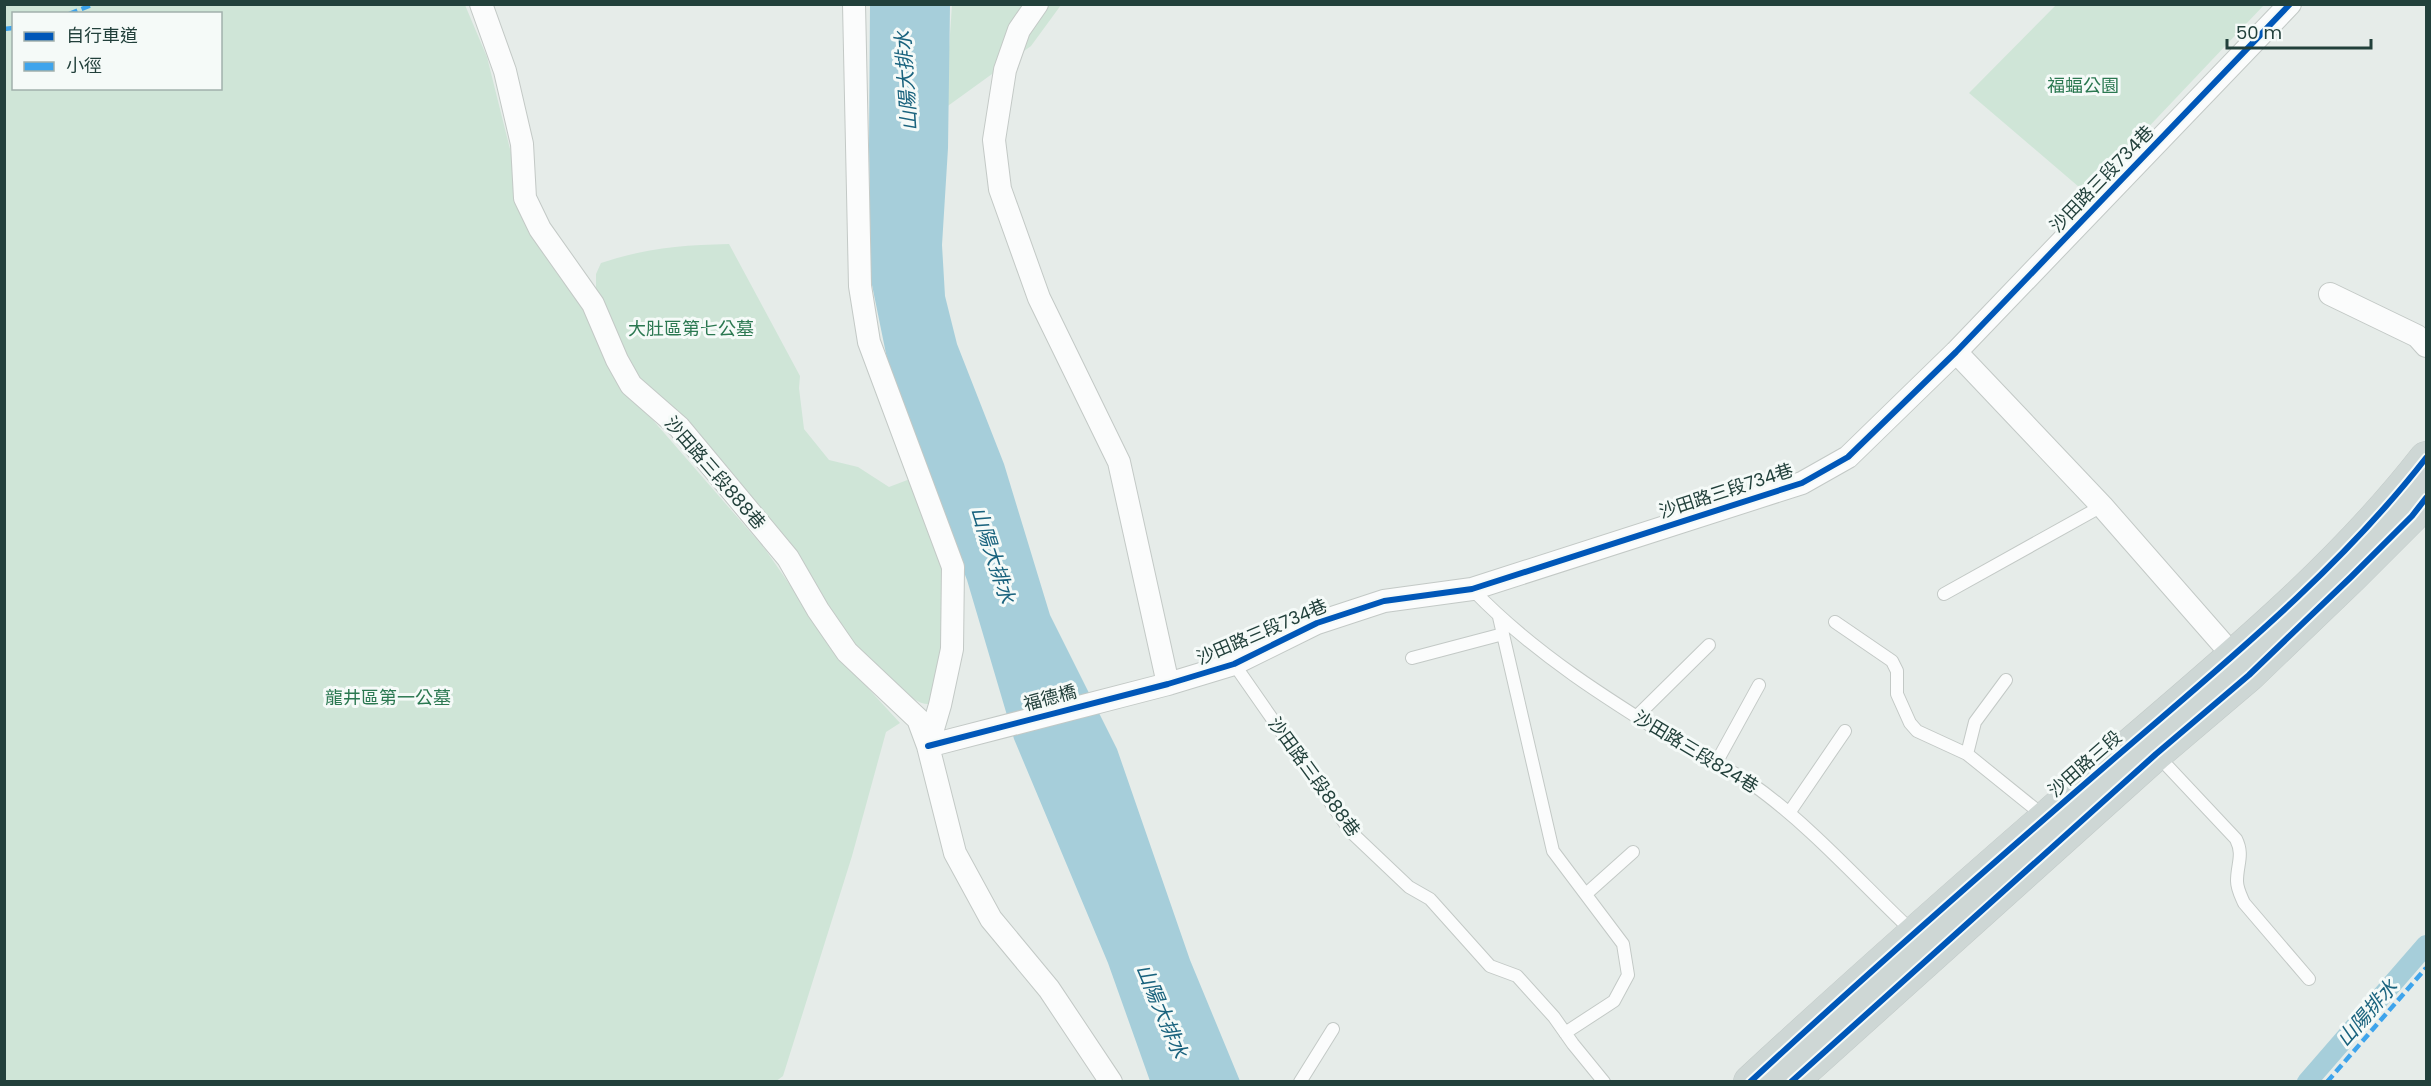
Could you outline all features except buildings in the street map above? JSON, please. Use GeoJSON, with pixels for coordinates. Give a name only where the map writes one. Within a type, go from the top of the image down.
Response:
{"type":"FeatureCollection","features":[{"type":"Feature","properties":{"kind":"main road","name":"沙田路三段"},"geometry":{"type":"LineString","coordinates":[[1750,1082],[2156,754],[2343,555],[2427,458]]}},
{"type":"Feature","properties":{"kind":"main road","name":"沙田路三段"},"geometry":{"type":"LineString","coordinates":[[1791,1082],[1923,942],[2046,818],[2351,577],[2427,498]]}},
{"type":"Feature","properties":{"kind":"street","name":"沙田路三段888巷"},"geometry":{"type":"LineString","coordinates":[[481,4],[508,81],[522,144],[525,198],[540,229],[594,303],[617,360],[631,385],[679,427],[788,558],[818,610],[847,652],[918,719],[928,746]]}},
{"type":"Feature","properties":{"kind":"street"},"geometry":{"type":"LineString","coordinates":[[854,4],[860,286],[869,342],[953,567],[952,649],[940,705],[928,746],[955,853],[991,919],[1049,989],[1111,1082]]}},
{"type":"Feature","properties":{"kind":"street"},"geometry":{"type":"LineString","coordinates":[[1037,4],[1019,30],[1005,70],[994,140],[1000,189],[1039,298],[1119,462],[1168,684]]}},
{"type":"Feature","properties":{"kind":"street","name":"沙田路三段734巷"},"geometry":{"type":"LineString","coordinates":[[1111,698],[1234,664],[1317,623],[1384,601],[1472,589],[1802,483],[1848,457],[1956,352],[2290,4]]}},
{"type":"Feature","properties":{"kind":"street"},"geometry":{"type":"LineString","coordinates":[[2330,294],[2417,336],[2427,346]]}},
{"type":"Feature","properties":{"kind":"street"},"geometry":{"type":"LineString","coordinates":[[1956,352],[2102,506],[2241,666]]}},
{"type":"Feature","properties":{"kind":"street","name":"福德橋"},"geometry":{"type":"LineString","coordinates":[[928,746],[1111,698]]}},
{"type":"Feature","properties":{"kind":"lane"},"geometry":{"type":"LineString","coordinates":[[1944,594],[2102,506]]}},
{"type":"Feature","properties":{"kind":"lane","name":"沙田路三段824巷"},"geometry":{"type":"LineString","coordinates":[[1472,589],[1499,617],[1538,649],[1636,717],[1715,765],[1750,783],[1789,813],[1923,942]]}},
{"type":"Feature","properties":{"kind":"lane"},"geometry":{"type":"LineString","coordinates":[[1499,617],[1553,851],[1623,944],[1628,975],[1614,1001],[1565,1033]]}},
{"type":"Feature","properties":{"kind":"lane"},"geometry":{"type":"LineString","coordinates":[[1835,622],[1892,661],[1897,671],[1897,694],[1910,723],[1917,731],[1967,754],[2046,818]]}},
{"type":"Feature","properties":{"kind":"lane"},"geometry":{"type":"LineString","coordinates":[[1412,658],[1503,634]]}},
{"type":"Feature","properties":{"kind":"lane"},"geometry":{"type":"LineString","coordinates":[[1636,717],[1708,645]]}},
{"type":"Feature","properties":{"kind":"lane","name":"沙田路三段888巷"},"geometry":{"type":"LineString","coordinates":[[1234,664],[1351,832],[1409,887],[1430,899],[1490,966],[1517,976],[1554,1017],[1604,1082]]}},
{"type":"Feature","properties":{"kind":"lane"},"geometry":{"type":"LineString","coordinates":[[1967,754],[1975,722],[2007,680]]}},
{"type":"Feature","properties":{"kind":"lane"},"geometry":{"type":"LineString","coordinates":[[1715,765],[1759,685]]}},
{"type":"Feature","properties":{"kind":"lane"},"geometry":{"type":"LineString","coordinates":[[1789,813],[1845,731]]}},
{"type":"Feature","properties":{"kind":"lane"},"geometry":{"type":"LineString","coordinates":[[2156,754],[2236,839],[2241,849],[2238,890],[2244,903],[2309,979]]}},
{"type":"Feature","properties":{"kind":"lane"},"geometry":{"type":"LineString","coordinates":[[1586,894],[1633,852]]}},
{"type":"Feature","properties":{"kind":"lane"},"geometry":{"type":"LineString","coordinates":[[1300,1082],[1333,1029]]}},
{"type":"Feature","properties":{"kind":"green space","name":"福蝠公園"},"geometry":{"type":"Polygon","coordinates":[[[2057,4],[2264,5],[2086,193],[1969,93],[2057,4]]]}},
{"type":"Feature","properties":{"kind":"green space","name":"龍井區第一公墓"},"geometry":{"type":"Polygon","coordinates":[[[5,5],[465,5],[487,57],[532,237],[589,314],[612,373],[765,549],[842,660],[900,723],[886,732],[852,856],[783,1076],[775,1082],[5,1082],[5,5]]]}},
{"type":"Feature","properties":{"kind":"green space"},"geometry":{"type":"Polygon","coordinates":[[[952,5],[1061,5],[1031,46],[945,108],[952,5]]]}},
{"type":"Feature","properties":{"kind":"green space","name":"大肚區第七公墓"},"geometry":{"type":"Polygon","coordinates":[[[729,244],[800,376],[799,388],[804,429],[829,460],[858,467],[889,487],[910,479],[944,572],[947,629],[929,704],[915,700],[906,694],[868,661],[624,366],[596,294],[596,274],[601,263],[664,248],[729,244]]]}},
{"type":"Feature","properties":{"kind":"water","name":"山陽大排水"},"geometry":{"type":"Polygon","coordinates":[[[870,5],[950,5],[948,148],[942,245],[945,296],[957,344],[1004,464],[1050,615],[1117,749],[1190,960],[1240,1081],[1150,1081],[1108,963],[1014,739],[967,580],[894,393],[871,280],[870,5]]]}},
{"type":"Feature","properties":{"kind":"waterway","name":"山陽排水"},"geometry":{"type":"LineString","coordinates":[[2307,1082],[2426,945]]}},
{"type":"Feature","properties":{"kind":"marked path"},"geometry":{"type":"LineString","coordinates":[[74,12],[94,4]]}},
{"type":"Feature","properties":{"kind":"marked path"},"geometry":{"type":"LineString","coordinates":[[4,29],[12,28]]}},
{"type":"Feature","properties":{"kind":"marked path"},"geometry":{"type":"LineString","coordinates":[[2327,1082],[2426,968]]}},
{"type":"Feature","properties":{"kind":"cycle path"},"geometry":{"type":"LineString","coordinates":[[928,746],[1168,684],[1234,664],[1317,623],[1384,601],[1472,589],[1802,483],[1848,457],[1956,352],[2290,4]]}},
{"type":"Feature","properties":{"kind":"cycle path"},"geometry":{"type":"LineString","coordinates":[[1750,1082],[1932,917],[2279,614],[2356,539],[2426,458]]}},
{"type":"Feature","properties":{"kind":"cycle path"},"geometry":{"type":"LineString","coordinates":[[1791,1082],[2156,754],[2249,675],[2351,577],[2412,516],[2426,498]]}}]}
